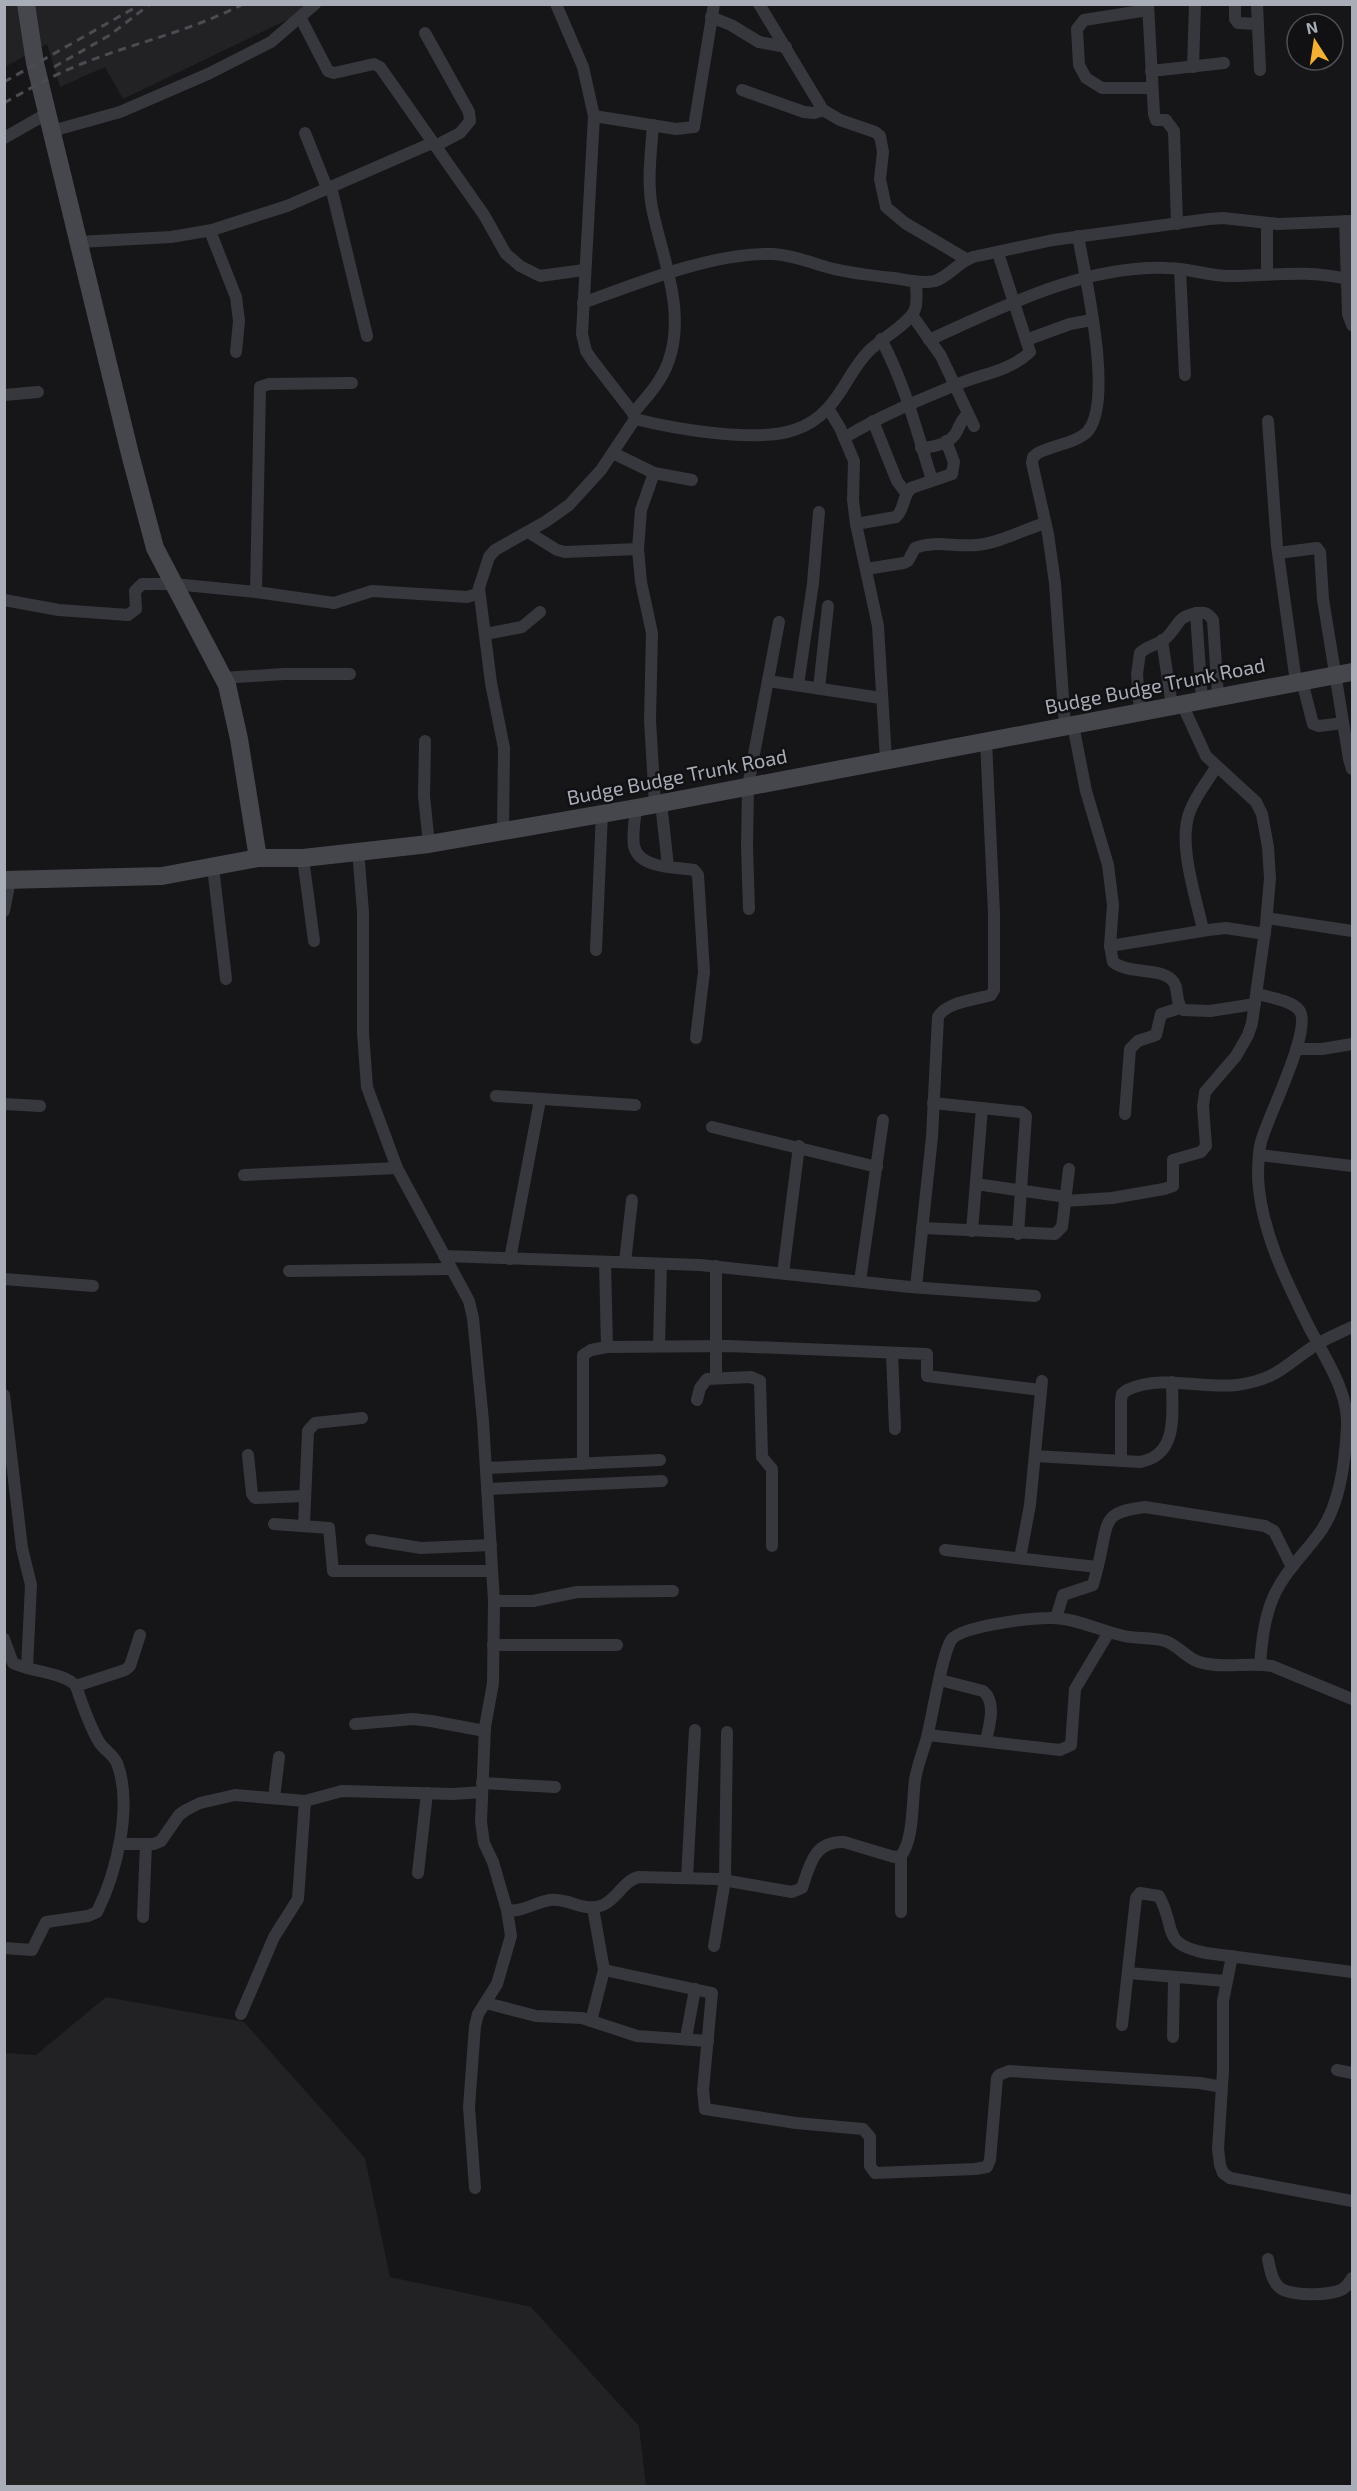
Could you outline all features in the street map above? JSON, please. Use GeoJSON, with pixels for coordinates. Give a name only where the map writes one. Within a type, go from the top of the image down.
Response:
{"type":"FeatureCollection","features":[{"type":"Feature","properties":{"kind":"main road"},"geometry":{"type":"LineString","coordinates":[[26,4],[35,63],[155,548],[227,685],[239,740],[258,858]]}},
{"type":"Feature","properties":{"kind":"main road","name":"Budge Budge Trunk Road"},"geometry":{"type":"LineString","coordinates":[[7,880],[162,876],[258,858],[303,858],[358,850],[429,844],[636,808],[1344,674]]}},
{"type":"Feature","properties":{"kind":"street"},"geometry":{"type":"LineString","coordinates":[[4,138],[50,122],[120,112],[161,96],[271,42],[315,4]]}},
{"type":"Feature","properties":{"kind":"street"},"geometry":{"type":"LineString","coordinates":[[556,4],[583,67],[594,116],[582,334],[586,351],[634,416],[681,430],[765,434],[792,431],[808,424],[828,408],[862,358],[881,339],[912,315],[916,303],[916,282]]}},
{"type":"Feature","properties":{"kind":"street"},"geometry":{"type":"LineString","coordinates":[[759,4],[823,110],[840,120],[876,132],[880,136],[883,152],[880,178],[886,207],[905,223],[966,259]]}},
{"type":"Feature","properties":{"kind":"street"},"geometry":{"type":"LineString","coordinates":[[1193,67],[1195,4]]}},
{"type":"Feature","properties":{"kind":"street"},"geometry":{"type":"LineString","coordinates":[[1235,4],[1235,19],[1238,23],[1257,24]]}},
{"type":"Feature","properties":{"kind":"street"},"geometry":{"type":"LineString","coordinates":[[1257,4],[1260,69]]}},
{"type":"Feature","properties":{"kind":"street"},"geometry":{"type":"LineString","coordinates":[[1152,88],[1113,89],[1094,84],[1081,73],[1077,29],[1084,20],[1148,8],[1154,114],[1156,120],[1166,120],[1174,131],[1177,224]]}},
{"type":"Feature","properties":{"kind":"street"},"geometry":{"type":"LineString","coordinates":[[594,116],[676,129],[689,128],[696,123],[713,11],[759,42],[786,47]]}},
{"type":"Feature","properties":{"kind":"street"},"geometry":{"type":"LineString","coordinates":[[300,17],[328,71],[334,73],[374,64],[380,67],[484,215],[506,254],[520,266],[540,276],[584,270]]}},
{"type":"Feature","properties":{"kind":"street"},"geometry":{"type":"LineString","coordinates":[[79,242],[171,237],[210,231],[287,206],[460,133],[470,121],[469,112],[424,33]]}},
{"type":"Feature","properties":{"kind":"street"},"geometry":{"type":"LineString","coordinates":[[1151,71],[1224,63]]}},
{"type":"Feature","properties":{"kind":"street"},"geometry":{"type":"LineString","coordinates":[[742,90],[804,112],[814,113],[823,110]]}},
{"type":"Feature","properties":{"kind":"street"},"geometry":{"type":"LineString","coordinates":[[4,600],[59,610],[128,615],[136,609],[135,591],[136,587],[142,584],[174,584],[256,592],[334,603],[372,591],[467,597],[477,594],[489,557],[495,550],[569,505],[613,453],[634,416],[652,392],[669,360],[675,321],[669,273],[651,206],[653,125]]}},
{"type":"Feature","properties":{"kind":"street"},"geometry":{"type":"LineString","coordinates":[[305,133],[329,188],[367,336]]}},
{"type":"Feature","properties":{"kind":"street"},"geometry":{"type":"LineString","coordinates":[[583,303],[669,273],[745,256],[772,254],[795,256],[837,270],[916,282],[932,282],[944,277],[966,259],[1078,236],[1223,218],[1305,225],[1349,221],[1348,314],[1353,325]]}},
{"type":"Feature","properties":{"kind":"street"},"geometry":{"type":"LineString","coordinates":[[1267,223],[1267,274]]}},
{"type":"Feature","properties":{"kind":"street"},"geometry":{"type":"LineString","coordinates":[[210,231],[238,304],[236,352]]}},
{"type":"Feature","properties":{"kind":"street"},"geometry":{"type":"LineString","coordinates":[[1078,236],[1098,373],[1096,406],[1092,423],[1086,433],[1071,441],[1048,448],[1033,458],[1032,463],[1055,583],[1069,725],[1108,865],[1113,905],[1111,956],[1118,965],[1129,970],[1162,975],[1172,980],[1180,1008]]}},
{"type":"Feature","properties":{"kind":"street"},"geometry":{"type":"LineString","coordinates":[[844,438],[873,421],[908,405],[955,385],[987,376],[1030,352],[998,253]]}},
{"type":"Feature","properties":{"kind":"street"},"geometry":{"type":"LineString","coordinates":[[929,340],[1013,302],[1085,278],[1146,269],[1180,269],[1217,276],[1302,272],[1347,279]]}},
{"type":"Feature","properties":{"kind":"street"},"geometry":{"type":"LineString","coordinates":[[1180,269],[1185,375]]}},
{"type":"Feature","properties":{"kind":"street"},"geometry":{"type":"LineString","coordinates":[[912,315],[936,348],[974,426]]}},
{"type":"Feature","properties":{"kind":"street"},"geometry":{"type":"LineString","coordinates":[[1026,340],[1070,324],[1092,320]]}},
{"type":"Feature","properties":{"kind":"street"},"geometry":{"type":"LineString","coordinates":[[881,339],[905,390],[932,480]]}},
{"type":"Feature","properties":{"kind":"street"},"geometry":{"type":"LineString","coordinates":[[256,592],[260,387],[269,384],[352,383]]}},
{"type":"Feature","properties":{"kind":"street"},"geometry":{"type":"LineString","coordinates":[[4,395],[38,392]]}},
{"type":"Feature","properties":{"kind":"street"},"geometry":{"type":"LineString","coordinates":[[828,408],[844,438],[856,471],[853,500],[878,626],[886,760]]}},
{"type":"Feature","properties":{"kind":"street"},"geometry":{"type":"LineString","coordinates":[[921,448],[934,447],[946,441],[957,432],[961,420],[968,414]]}},
{"type":"Feature","properties":{"kind":"street"},"geometry":{"type":"LineString","coordinates":[[873,421],[897,481],[906,493]]}},
{"type":"Feature","properties":{"kind":"street"},"geometry":{"type":"LineString","coordinates":[[1268,421],[1278,553],[1299,682],[1313,724],[1319,726],[1343,723]]}},
{"type":"Feature","properties":{"kind":"street"},"geometry":{"type":"LineString","coordinates":[[856,524],[896,517],[910,488],[952,474],[955,468],[946,441]]}},
{"type":"Feature","properties":{"kind":"street"},"geometry":{"type":"LineString","coordinates":[[613,453],[654,473],[692,480]]}},
{"type":"Feature","properties":{"kind":"street"},"geometry":{"type":"LineString","coordinates":[[654,473],[641,510],[638,549],[641,582],[652,633],[650,720],[658,803],[668,866]]}},
{"type":"Feature","properties":{"kind":"street"},"geometry":{"type":"LineString","coordinates":[[798,685],[813,583],[819,512]]}},
{"type":"Feature","properties":{"kind":"street"},"geometry":{"type":"LineString","coordinates":[[866,569],[904,563],[908,561],[915,548],[920,546],[952,543],[977,545],[1045,523]]}},
{"type":"Feature","properties":{"kind":"street"},"geometry":{"type":"LineString","coordinates":[[528,532],[557,550],[565,552],[638,549]]}},
{"type":"Feature","properties":{"kind":"street"},"geometry":{"type":"LineString","coordinates":[[1278,553],[1311,548],[1317,548],[1320,552],[1323,599],[1344,674],[1343,723],[1353,770]]}},
{"type":"Feature","properties":{"kind":"street"},"geometry":{"type":"LineString","coordinates":[[480,588],[496,717],[504,748],[503,832]]}},
{"type":"Feature","properties":{"kind":"street"},"geometry":{"type":"LineString","coordinates":[[819,688],[828,606]]}},
{"type":"Feature","properties":{"kind":"street"},"geometry":{"type":"LineString","coordinates":[[485,634],[522,627],[540,612]]}},
{"type":"Feature","properties":{"kind":"street"},"geometry":{"type":"LineString","coordinates":[[1140,712],[1137,658],[1143,649],[1162,640],[1180,618],[1196,614],[1210,699]]}},
{"type":"Feature","properties":{"kind":"street"},"geometry":{"type":"LineString","coordinates":[[749,909],[748,786],[779,622]]}},
{"type":"Feature","properties":{"kind":"street"},"geometry":{"type":"LineString","coordinates":[[976,1184],[1065,1199],[1112,1198],[1164,1190],[1173,1186],[1173,1160],[1201,1152],[1206,1146],[1203,1106],[1205,1092],[1242,1047],[1252,1023],[1267,918],[1269,857],[1262,814],[1256,802],[1216,767],[1177,705],[1162,640]]}},
{"type":"Feature","properties":{"kind":"street"},"geometry":{"type":"LineString","coordinates":[[223,678],[284,674],[350,674]]}},
{"type":"Feature","properties":{"kind":"street"},"geometry":{"type":"LineString","coordinates":[[768,681],[881,698]]}},
{"type":"Feature","properties":{"kind":"street"},"geometry":{"type":"LineString","coordinates":[[425,741],[424,796],[429,844]]}},
{"type":"Feature","properties":{"kind":"street"},"geometry":{"type":"LineString","coordinates":[[916,1287],[932,1137],[936,1030],[942,1010],[991,995],[994,990],[994,913],[986,741]]}},
{"type":"Feature","properties":{"kind":"street"},"geometry":{"type":"LineString","coordinates":[[1203,930],[1188,852],[1186,828],[1190,811],[1216,767]]}},
{"type":"Feature","properties":{"kind":"street"},"geometry":{"type":"LineString","coordinates":[[636,808],[634,846],[642,859],[649,863],[693,870],[698,875],[704,972],[696,1038]]}},
{"type":"Feature","properties":{"kind":"street"},"geometry":{"type":"LineString","coordinates":[[596,950],[602,813]]}},
{"type":"Feature","properties":{"kind":"street"},"geometry":{"type":"LineString","coordinates":[[358,850],[363,912],[363,1033],[367,1087],[397,1168],[469,1301],[473,1318],[486,1468],[494,1601],[493,1683],[485,1731],[481,1822],[484,1843],[493,1862],[507,1910],[510,1941],[497,1984],[478,2014],[475,2026],[469,2107],[475,2188]]}},
{"type":"Feature","properties":{"kind":"street"},"geometry":{"type":"LineString","coordinates":[[303,858],[314,941]]}},
{"type":"Feature","properties":{"kind":"street"},"geometry":{"type":"LineString","coordinates":[[213,867],[226,979]]}},
{"type":"Feature","properties":{"kind":"street"},"geometry":{"type":"LineString","coordinates":[[4,911],[7,880]]}},
{"type":"Feature","properties":{"kind":"street"},"geometry":{"type":"LineString","coordinates":[[1267,918],[1353,932]]}},
{"type":"Feature","properties":{"kind":"street"},"geometry":{"type":"LineString","coordinates":[[1110,946],[1226,928],[1265,934]]}},
{"type":"Feature","properties":{"kind":"street"},"geometry":{"type":"LineString","coordinates":[[1125,1114],[1130,1049],[1138,1041],[1156,1035],[1161,1014],[1180,1008],[1210,1011],[1256,999],[1289,1004],[1300,1010],[1302,1022],[1296,1049],[1269,1120],[1259,1155],[1261,1200],[1270,1237],[1281,1268],[1346,1406],[1350,1427],[1338,1491],[1329,1517],[1274,1595],[1266,1617],[1260,1664]]}},
{"type":"Feature","properties":{"kind":"street"},"geometry":{"type":"LineString","coordinates":[[1296,1049],[1322,1049],[1353,1044]]}},
{"type":"Feature","properties":{"kind":"street"},"geometry":{"type":"LineString","coordinates":[[496,1096],[635,1105]]}},
{"type":"Feature","properties":{"kind":"street"},"geometry":{"type":"LineString","coordinates":[[510,1259],[540,1100]]}},
{"type":"Feature","properties":{"kind":"street"},"geometry":{"type":"LineString","coordinates":[[933,1103],[1021,1112],[1026,1116],[1018,1234]]}},
{"type":"Feature","properties":{"kind":"street"},"geometry":{"type":"LineString","coordinates":[[4,1104],[40,1106]]}},
{"type":"Feature","properties":{"kind":"street"},"geometry":{"type":"LineString","coordinates":[[972,1231],[982,1108]]}},
{"type":"Feature","properties":{"kind":"street"},"geometry":{"type":"LineString","coordinates":[[861,1281],[884,1120]]}},
{"type":"Feature","properties":{"kind":"street"},"geometry":{"type":"LineString","coordinates":[[712,1127],[799,1146],[877,1167]]}},
{"type":"Feature","properties":{"kind":"street"},"geometry":{"type":"LineString","coordinates":[[783,1273],[799,1146]]}},
{"type":"Feature","properties":{"kind":"street"},"geometry":{"type":"LineString","coordinates":[[1259,1155],[1353,1166]]}},
{"type":"Feature","properties":{"kind":"street"},"geometry":{"type":"LineString","coordinates":[[244,1175],[397,1168]]}},
{"type":"Feature","properties":{"kind":"street"},"geometry":{"type":"LineString","coordinates":[[922,1228],[1047,1235],[1059,1232],[1069,1169]]}},
{"type":"Feature","properties":{"kind":"street"},"geometry":{"type":"LineString","coordinates":[[625,1263],[632,1200]]}},
{"type":"Feature","properties":{"kind":"street"},"geometry":{"type":"LineString","coordinates":[[444,1256],[716,1266],[916,1287],[1035,1296]]}},
{"type":"Feature","properties":{"kind":"street"},"geometry":{"type":"LineString","coordinates":[[605,1262],[607,1347]]}},
{"type":"Feature","properties":{"kind":"street"},"geometry":{"type":"LineString","coordinates":[[659,1346],[661,1264]]}},
{"type":"Feature","properties":{"kind":"street"},"geometry":{"type":"LineString","coordinates":[[716,1266],[716,1378]]}},
{"type":"Feature","properties":{"kind":"street"},"geometry":{"type":"LineString","coordinates":[[289,1271],[451,1269]]}},
{"type":"Feature","properties":{"kind":"street"},"geometry":{"type":"LineString","coordinates":[[4,1279],[93,1286]]}},
{"type":"Feature","properties":{"kind":"street"},"geometry":{"type":"LineString","coordinates":[[1121,1461],[1122,1394],[1134,1387],[1173,1382],[1218,1385],[1274,1376],[1318,1344],[1353,1326]]}},
{"type":"Feature","properties":{"kind":"street"},"geometry":{"type":"LineString","coordinates":[[583,1464],[583,1354],[591,1350],[607,1347],[716,1346],[927,1354],[927,1376],[1041,1386],[1030,1505],[1020,1558]]}},
{"type":"Feature","properties":{"kind":"street"},"geometry":{"type":"LineString","coordinates":[[892,1353],[895,1429]]}},
{"type":"Feature","properties":{"kind":"street"},"geometry":{"type":"LineString","coordinates":[[697,1400],[703,1382],[707,1379],[751,1377],[759,1381],[762,1457],[772,1469],[772,1546]]}},
{"type":"Feature","properties":{"kind":"street"},"geometry":{"type":"LineString","coordinates":[[1035,1456],[1140,1462],[1152,1460],[1167,1445],[1172,1417],[1173,1382]]}},
{"type":"Feature","properties":{"kind":"street"},"geometry":{"type":"LineString","coordinates":[[4,1395],[22,1548],[31,1585],[27,1668]]}},
{"type":"Feature","properties":{"kind":"street"},"geometry":{"type":"LineString","coordinates":[[303,1525],[308,1431],[311,1425],[362,1418]]}},
{"type":"Feature","properties":{"kind":"street"},"geometry":{"type":"LineString","coordinates":[[248,1455],[252,1494],[255,1498],[305,1496]]}},
{"type":"Feature","properties":{"kind":"street"},"geometry":{"type":"LineString","coordinates":[[486,1468],[660,1460]]}},
{"type":"Feature","properties":{"kind":"street"},"geometry":{"type":"LineString","coordinates":[[487,1489],[662,1481]]}},
{"type":"Feature","properties":{"kind":"street"},"geometry":{"type":"LineString","coordinates":[[1056,1618],[1063,1595],[1094,1585],[1107,1523],[1114,1515],[1128,1509],[1144,1507],[1265,1526],[1274,1531],[1292,1567]]}},
{"type":"Feature","properties":{"kind":"street"},"geometry":{"type":"LineString","coordinates":[[274,1524],[329,1528],[333,1571],[492,1571]]}},
{"type":"Feature","properties":{"kind":"street"},"geometry":{"type":"LineString","coordinates":[[371,1540],[421,1548],[491,1545]]}},
{"type":"Feature","properties":{"kind":"street"},"geometry":{"type":"LineString","coordinates":[[945,1550],[1097,1567]]}},
{"type":"Feature","properties":{"kind":"street"},"geometry":{"type":"LineString","coordinates":[[494,1601],[533,1601],[578,1592],[673,1591]]}},
{"type":"Feature","properties":{"kind":"street"},"geometry":{"type":"LineString","coordinates":[[902,1912],[901,1856],[908,1840],[916,1777],[928,1734],[946,1649],[952,1638],[961,1633],[992,1626],[1056,1618],[1126,1636],[1163,1640],[1175,1645],[1199,1662],[1217,1665],[1260,1664],[1289,1671],[1353,1699]]}},
{"type":"Feature","properties":{"kind":"street"},"geometry":{"type":"LineString","coordinates":[[928,1734],[1066,1749],[1071,1744],[1075,1689],[1109,1632]]}},
{"type":"Feature","properties":{"kind":"street"},"geometry":{"type":"LineString","coordinates":[[76,1686],[125,1670],[130,1666],[140,1635]]}},
{"type":"Feature","properties":{"kind":"street"},"geometry":{"type":"LineString","coordinates":[[4,1639],[7,1659],[13,1664],[60,1677],[76,1686],[96,1736],[116,1761],[121,1779],[123,1807],[120,1844],[97,1912],[88,1916],[46,1922],[32,1950],[4,1948]]}},
{"type":"Feature","properties":{"kind":"street"},"geometry":{"type":"LineString","coordinates":[[493,1645],[617,1645]]}},
{"type":"Feature","properties":{"kind":"street"},"geometry":{"type":"LineString","coordinates":[[940,1680],[987,1694],[991,1711],[986,1742]]}},
{"type":"Feature","properties":{"kind":"street"},"geometry":{"type":"LineString","coordinates":[[355,1724],[413,1719],[431,1720],[485,1731]]}},
{"type":"Feature","properties":{"kind":"street"},"geometry":{"type":"LineString","coordinates":[[687,1878],[695,1731]]}},
{"type":"Feature","properties":{"kind":"street"},"geometry":{"type":"LineString","coordinates":[[714,1946],[725,1880],[727,1732]]}},
{"type":"Feature","properties":{"kind":"street"},"geometry":{"type":"LineString","coordinates":[[274,1798],[279,1756]]}},
{"type":"Feature","properties":{"kind":"street"},"geometry":{"type":"LineString","coordinates":[[120,1844],[146,1844],[161,1841],[178,1815],[200,1803],[235,1795],[305,1801],[342,1791],[427,1793],[482,1788],[555,1787]]}},
{"type":"Feature","properties":{"kind":"street"},"geometry":{"type":"LineString","coordinates":[[418,1873],[427,1793]]}},
{"type":"Feature","properties":{"kind":"street"},"geometry":{"type":"LineString","coordinates":[[241,2014],[274,1937],[298,1899],[305,1801]]}},
{"type":"Feature","properties":{"kind":"street"},"geometry":{"type":"LineString","coordinates":[[507,1910],[516,1911],[543,1901],[558,1899],[593,1908],[613,1900],[633,1878],[725,1880],[797,1891],[802,1888],[812,1859],[821,1847],[836,1842],[844,1842],[894,1857],[901,1856]]}},
{"type":"Feature","properties":{"kind":"street"},"geometry":{"type":"LineString","coordinates":[[143,1917],[146,1844]]}},
{"type":"Feature","properties":{"kind":"street"},"geometry":{"type":"LineString","coordinates":[[1122,2025],[1136,1898],[1140,1893],[1159,1896],[1176,1943],[1193,1951],[1353,1972]]}},
{"type":"Feature","properties":{"kind":"street"},"geometry":{"type":"LineString","coordinates":[[591,2021],[604,1970],[593,1908]]}},
{"type":"Feature","properties":{"kind":"street"},"geometry":{"type":"LineString","coordinates":[[1233,1956],[1223,2001],[1222,2087],[1218,2149],[1223,2173],[1230,2178],[1353,2201]]}},
{"type":"Feature","properties":{"kind":"street"},"geometry":{"type":"LineString","coordinates":[[604,1970],[712,1993],[703,2090],[705,2109],[796,2123],[863,2129],[870,2137],[870,2166],[875,2174],[987,2167],[991,2149],[997,2078],[1002,2073],[1010,2071],[1200,2083],[1222,2087]]}},
{"type":"Feature","properties":{"kind":"street"},"geometry":{"type":"LineString","coordinates":[[1128,1974],[1226,1981]]}},
{"type":"Feature","properties":{"kind":"street"},"geometry":{"type":"LineString","coordinates":[[1173,2037],[1174,1977]]}},
{"type":"Feature","properties":{"kind":"street"},"geometry":{"type":"LineString","coordinates":[[686,2038],[695,1989]]}},
{"type":"Feature","properties":{"kind":"street"},"geometry":{"type":"LineString","coordinates":[[486,2003],[536,2016],[573,2017],[637,2036],[708,2041]]}},
{"type":"Feature","properties":{"kind":"street"},"geometry":{"type":"LineString","coordinates":[[1337,2070],[1353,2073]]}},
{"type":"Feature","properties":{"kind":"street"},"geometry":{"type":"LineString","coordinates":[[1268,2259],[1273,2279],[1278,2287],[1286,2292],[1301,2294],[1335,2292],[1345,2288],[1353,2278]]}},
{"type":"Feature","properties":{"kind":"shaded area"},"geometry":{"type":"Polygon","coordinates":[[[5,5],[318,5],[123,99],[105,67],[60,87],[47,44],[5,67],[5,5]]]}},
{"type":"Feature","properties":{"kind":"shaded area"},"geometry":{"type":"Polygon","coordinates":[[[106,1997],[244,2022],[365,2158],[390,2277],[531,2307],[639,2426],[646,2486],[5,2486],[5,2053],[36,2055],[106,1997]]]}},
{"type":"Feature","properties":{"kind":"railway"},"geometry":{"type":"LineString","coordinates":[[54,67],[110,35],[150,4]]}},
{"type":"Feature","properties":{"kind":"railway"},"geometry":{"type":"LineString","coordinates":[[4,103],[74,67],[201,23],[243,4]]}},
{"type":"Feature","properties":{"kind":"railway"},"geometry":{"type":"LineString","coordinates":[[4,82],[136,7]]}}]}
